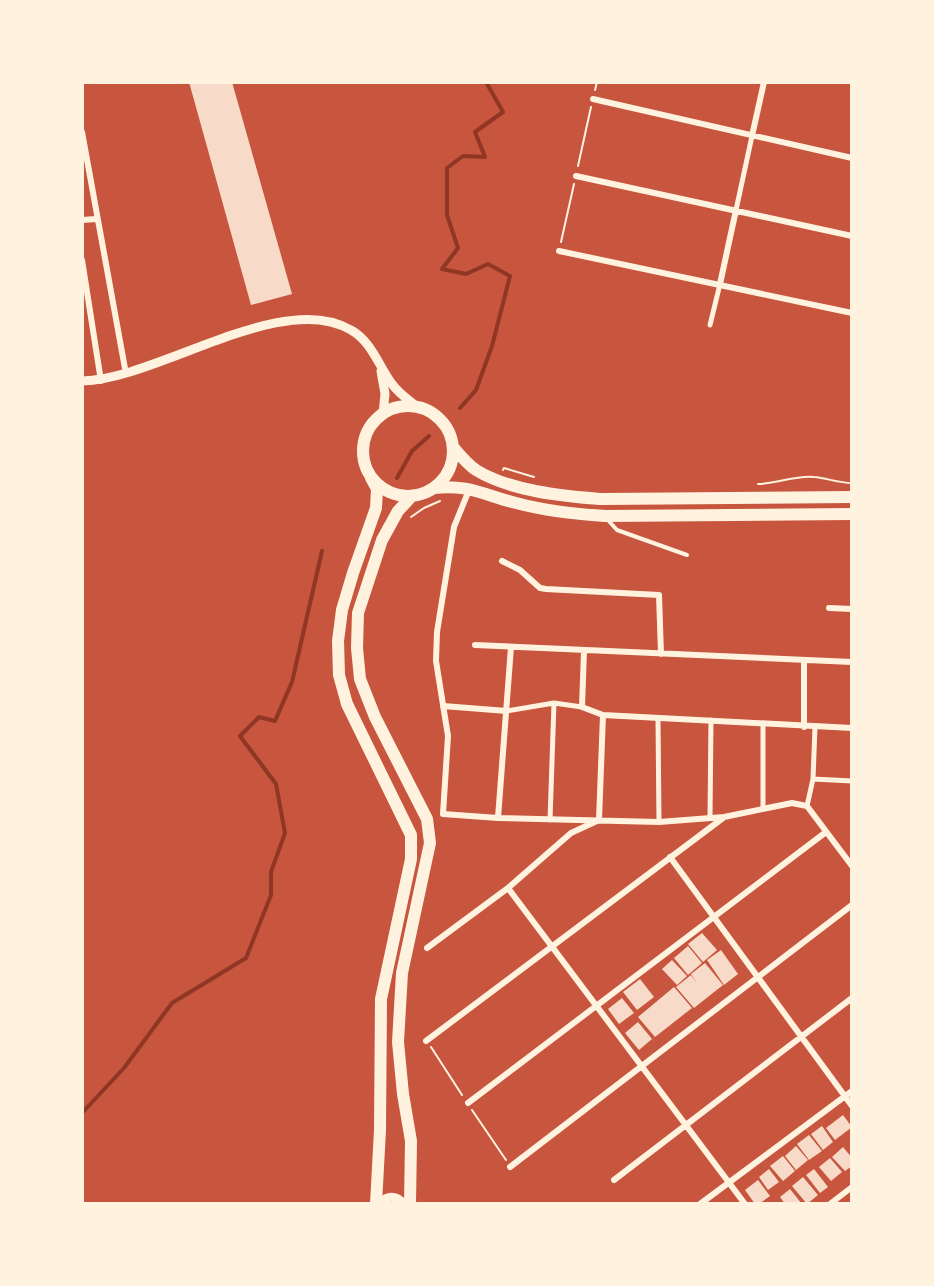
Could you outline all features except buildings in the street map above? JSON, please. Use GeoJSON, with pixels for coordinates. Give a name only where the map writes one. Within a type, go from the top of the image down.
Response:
{"type":"FeatureCollection","features":[{"type":"Feature","properties":{"kind":"main road"},"geometry":{"type":"LineString","coordinates":[[377,1203],[381,999],[409,868],[411,835],[347,704],[339,675],[338,641],[342,610],[376,508],[377,489],[364,462],[363,444],[370,427],[383,414],[400,407],[420,408],[438,418],[450,436],[453,447],[449,470],[434,488]]}},
{"type":"Feature","properties":{"kind":"main road"},"geometry":{"type":"LineString","coordinates":[[453,447],[474,468],[490,477],[540,492],[570,497],[600,499],[852,497]]}},
{"type":"Feature","properties":{"kind":"main road"},"geometry":{"type":"LineString","coordinates":[[371,478],[389,493],[412,496]]}},
{"type":"Feature","properties":{"kind":"main road"},"geometry":{"type":"LineString","coordinates":[[410,1203],[411,1142],[398,1042],[402,973],[427,864],[430,829],[375,717],[360,680],[357,648],[358,613],[382,540],[398,511],[412,496],[434,488],[449,486],[470,488],[514,503],[568,514],[605,516],[852,514]]}},
{"type":"Feature","properties":{"kind":"street"},"geometry":{"type":"LineString","coordinates":[[710,325],[764,82]]}},
{"type":"Feature","properties":{"kind":"street"},"geometry":{"type":"LineString","coordinates":[[593,99],[852,158]]}},
{"type":"Feature","properties":{"kind":"street"},"geometry":{"type":"LineString","coordinates":[[82,132],[126,375]]}},
{"type":"Feature","properties":{"kind":"street"},"geometry":{"type":"LineString","coordinates":[[576,176],[852,236]]}},
{"type":"Feature","properties":{"kind":"street"},"geometry":{"type":"LineString","coordinates":[[82,220],[96,219]]}},
{"type":"Feature","properties":{"kind":"street"},"geometry":{"type":"LineString","coordinates":[[559,251],[852,313]]}},
{"type":"Feature","properties":{"kind":"street"},"geometry":{"type":"LineString","coordinates":[[82,260],[101,381]]}},
{"type":"Feature","properties":{"kind":"street"},"geometry":{"type":"LineString","coordinates":[[82,381],[101,381],[126,375],[256,327],[296,320],[325,320],[351,330],[365,340],[393,386],[420,408]]}},
{"type":"Feature","properties":{"kind":"street"},"geometry":{"type":"LineString","coordinates":[[378,360],[385,394],[383,414]]}},
{"type":"Feature","properties":{"kind":"street"},"geometry":{"type":"LineString","coordinates":[[470,488],[454,527],[437,632],[436,661],[448,736],[443,814],[498,818],[658,822],[724,817],[763,807],[792,803],[807,806],[852,866]]}},
{"type":"Feature","properties":{"kind":"street"},"geometry":{"type":"LineString","coordinates":[[502,561],[520,570],[540,588],[546,590],[659,595],[661,654]]}},
{"type":"Feature","properties":{"kind":"street"},"geometry":{"type":"LineString","coordinates":[[829,608],[852,609]]}},
{"type":"Feature","properties":{"kind":"street"},"geometry":{"type":"LineString","coordinates":[[475,645],[852,662]]}},
{"type":"Feature","properties":{"kind":"street"},"geometry":{"type":"LineString","coordinates":[[498,818],[511,647]]}},
{"type":"Feature","properties":{"kind":"street"},"geometry":{"type":"LineString","coordinates":[[582,707],[584,651]]}},
{"type":"Feature","properties":{"kind":"street"},"geometry":{"type":"LineString","coordinates":[[804,660],[804,727]]}},
{"type":"Feature","properties":{"kind":"street"},"geometry":{"type":"LineString","coordinates":[[443,706],[507,711],[554,704],[582,707],[603,716],[852,728]]}},
{"type":"Feature","properties":{"kind":"street"},"geometry":{"type":"LineString","coordinates":[[550,819],[554,704]]}},
{"type":"Feature","properties":{"kind":"street"},"geometry":{"type":"LineString","coordinates":[[599,820],[603,716]]}},
{"type":"Feature","properties":{"kind":"street"},"geometry":{"type":"LineString","coordinates":[[658,719],[658,822]]}},
{"type":"Feature","properties":{"kind":"street"},"geometry":{"type":"LineString","coordinates":[[710,817],[711,720]]}},
{"type":"Feature","properties":{"kind":"street"},"geometry":{"type":"LineString","coordinates":[[763,723],[763,807]]}},
{"type":"Feature","properties":{"kind":"street"},"geometry":{"type":"LineString","coordinates":[[807,806],[813,779],[815,727]]}},
{"type":"Feature","properties":{"kind":"street"},"geometry":{"type":"LineString","coordinates":[[813,779],[852,781]]}},
{"type":"Feature","properties":{"kind":"street"},"geometry":{"type":"LineString","coordinates":[[426,1041],[724,817]]}},
{"type":"Feature","properties":{"kind":"street"},"geometry":{"type":"LineString","coordinates":[[427,948],[508,888],[571,833],[599,820]]}},
{"type":"Feature","properties":{"kind":"street"},"geometry":{"type":"LineString","coordinates":[[468,1103],[826,832]]}},
{"type":"Feature","properties":{"kind":"street"},"geometry":{"type":"LineString","coordinates":[[670,858],[852,1106]]}},
{"type":"Feature","properties":{"kind":"street"},"geometry":{"type":"LineString","coordinates":[[508,888],[745,1203]]}},
{"type":"Feature","properties":{"kind":"street"},"geometry":{"type":"LineString","coordinates":[[510,1167],[852,905]]}},
{"type":"Feature","properties":{"kind":"street"},"geometry":{"type":"LineString","coordinates":[[614,1180],[799,1036],[852,998]]}},
{"type":"Feature","properties":{"kind":"street"},"geometry":{"type":"LineString","coordinates":[[700,1203],[852,1091]]}},
{"type":"Feature","properties":{"kind":"street"},"geometry":{"type":"LineString","coordinates":[[830,1203],[852,1187]]}},
{"type":"Feature","properties":{"kind":"street"},"geometry":{"type":"LineString","coordinates":[[377,1203],[392,1197],[399,1198],[404,1203]]}},
{"type":"Feature","properties":{"kind":"lane"},"geometry":{"type":"LineString","coordinates":[[605,516],[617,530],[687,555]]}},
{"type":"Feature","properties":{"kind":"waterway"},"geometry":{"type":"LineString","coordinates":[[460,408],[476,390],[492,346],[510,276],[488,264],[466,274],[442,269],[458,248],[447,215],[447,168],[463,156],[485,157],[475,132],[503,112],[486,82]]}},
{"type":"Feature","properties":{"kind":"waterway"},"geometry":{"type":"LineString","coordinates":[[397,478],[412,451],[429,436]]}},
{"type":"Feature","properties":{"kind":"waterway"},"geometry":{"type":"LineString","coordinates":[[82,1113],[124,1068],[172,1003],[246,958],[271,895],[271,872],[285,833],[276,784],[240,736],[259,717],[275,721],[292,682],[322,551]]}}]}
